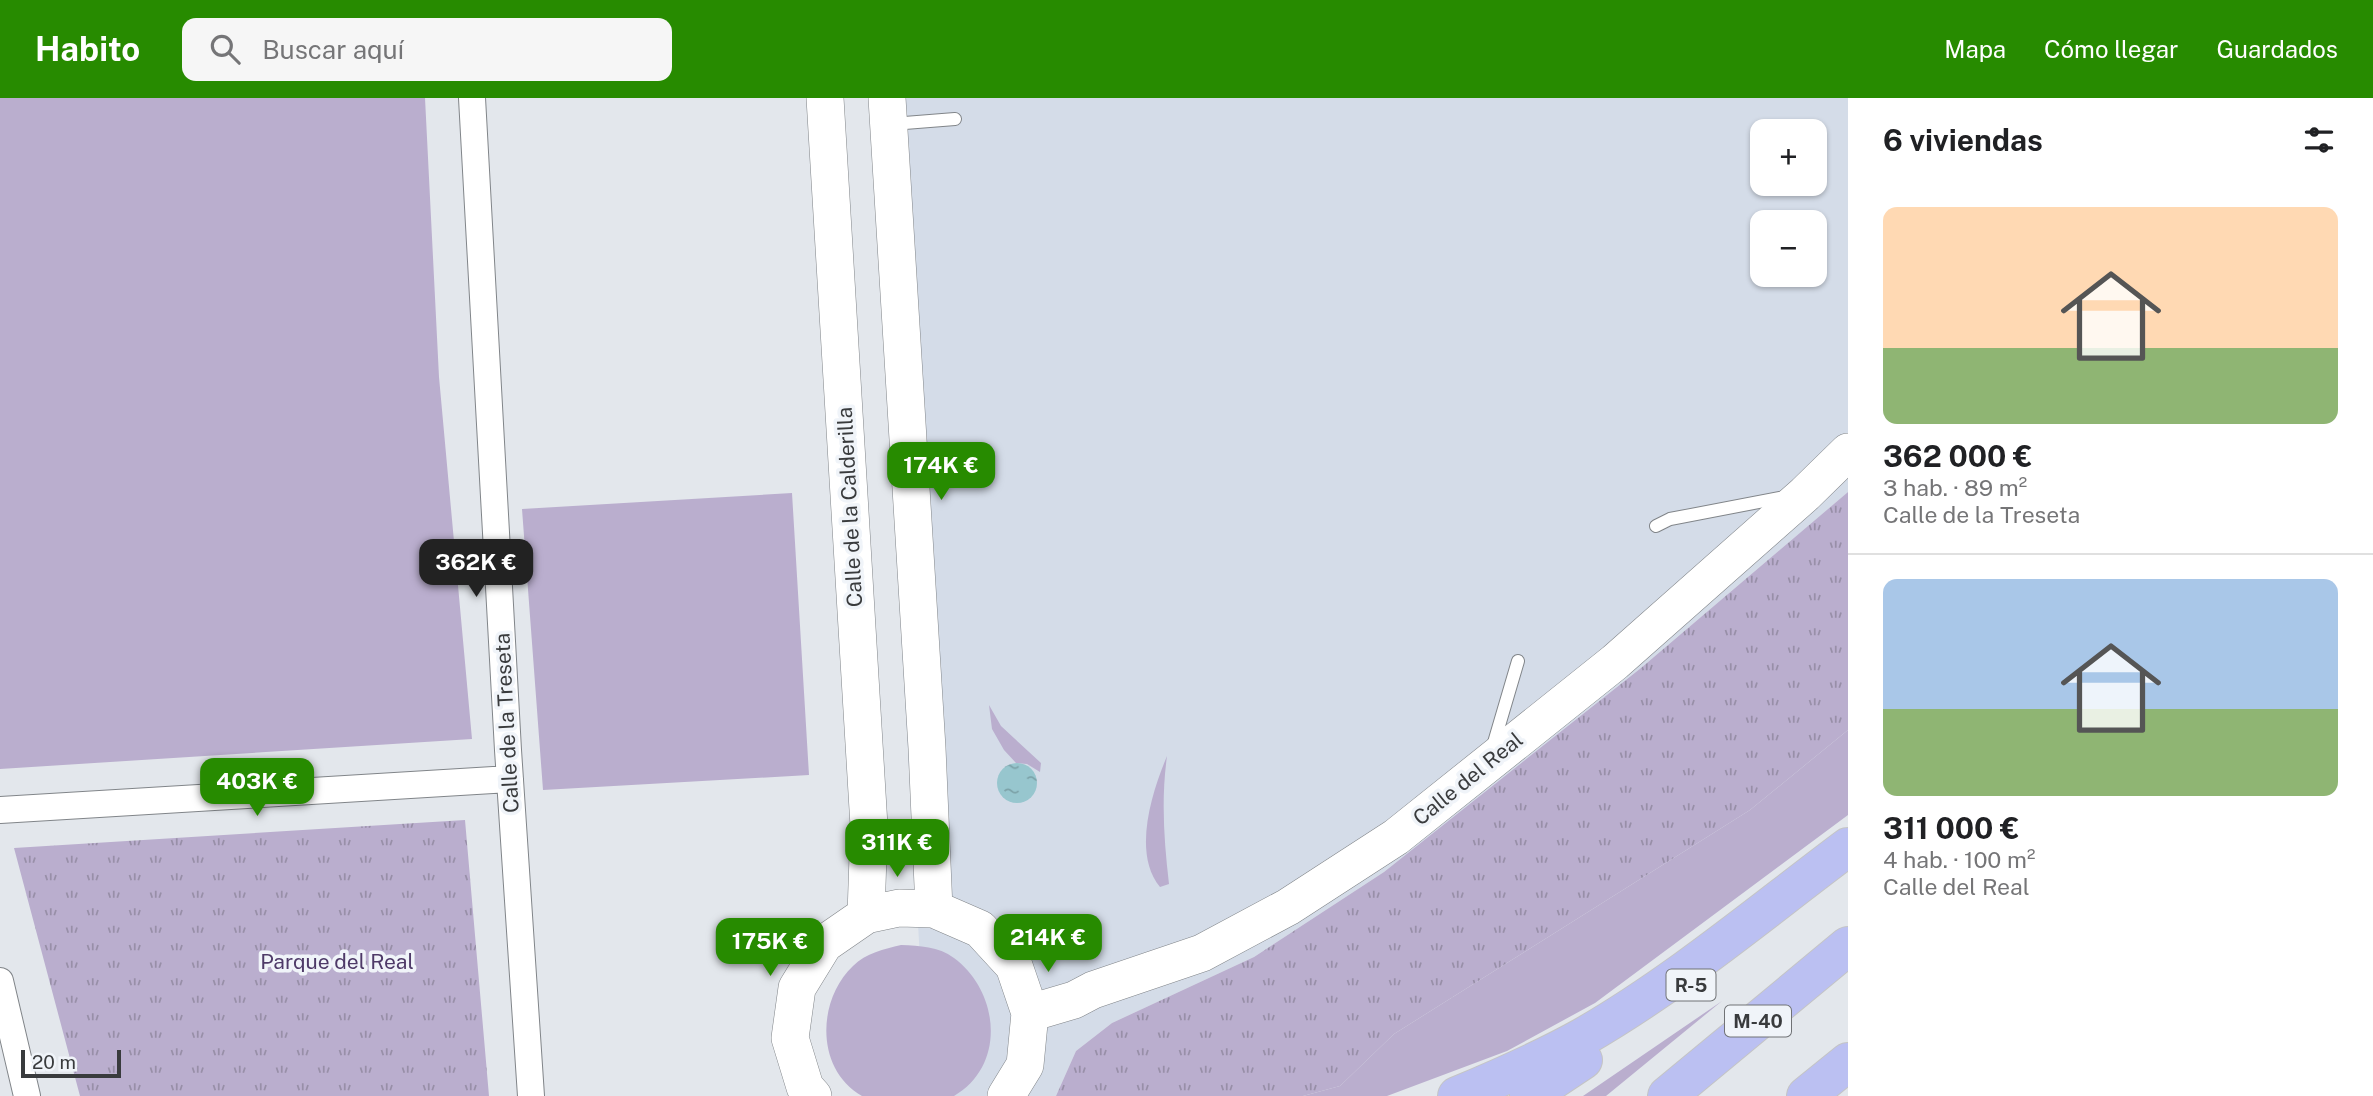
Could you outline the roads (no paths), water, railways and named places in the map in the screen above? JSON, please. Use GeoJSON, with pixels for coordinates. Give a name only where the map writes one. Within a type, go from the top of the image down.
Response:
{"type":"FeatureCollection","features":[{"type":"Feature","properties":{"kind":"highway"},"geometry":{"type":"LineString","coordinates":[[1457,1096],[1510,1074],[1583,1036],[1669,981],[1848,847]]}},
{"type":"Feature","properties":{"kind":"highway","name":"R-5"},"geometry":{"type":"LineString","coordinates":[[1529,1096],[1708,973],[1848,868]]}},
{"type":"Feature","properties":{"kind":"highway","name":"M-40"},"geometry":{"type":"LineString","coordinates":[[1667,1096],[1848,946]]}},
{"type":"Feature","properties":{"kind":"highway"},"geometry":{"type":"LineString","coordinates":[[1806,1096],[1848,1062]]}},
{"type":"Feature","properties":{"kind":"street","name":"Calle de la Treseta"},"geometry":{"type":"LineString","coordinates":[[472,98],[510,779],[531,1096]]}},
{"type":"Feature","properties":{"kind":"street","name":"Calle de la Calderilla"},"geometry":{"type":"LineString","coordinates":[[825,98],[869,826],[866,915]]}},
{"type":"Feature","properties":{"kind":"street"},"geometry":{"type":"LineString","coordinates":[[888,111],[927,748],[934,909]]}},
{"type":"Feature","properties":{"kind":"street","name":"Calle del Real"},"geometry":{"type":"LineString","coordinates":[[1030,1013],[1074,1000],[1093,990],[1202,953],[1289,907],[1395,837],[1615,662],[1805,494],[1848,452]]}},
{"type":"Feature","properties":{"kind":"street"},"geometry":{"type":"LineString","coordinates":[[0,810],[510,779]]}},
{"type":"Feature","properties":{"kind":"street"},"geometry":{"type":"LineString","coordinates":[[805,1093],[790,1038],[797,988],[824,944],[866,915],[899,908],[934,909],[980,929],[1014,966],[1030,1013],[1025,1065],[1006,1096]]}},
{"type":"Feature","properties":{"kind":"street"},"geometry":{"type":"LineString","coordinates":[[0,981],[26,1096]]}},
{"type":"Feature","properties":{"kind":"lane"},"geometry":{"type":"LineString","coordinates":[[888,111],[955,119]]}},
{"type":"Feature","properties":{"kind":"lane"},"geometry":{"type":"LineString","coordinates":[[1656,526],[1670,519],[1805,494]]}},
{"type":"Feature","properties":{"kind":"lane"},"geometry":{"type":"LineString","coordinates":[[1488,763],[1518,661]]}},
{"type":"Feature","properties":{"kind":"water"},"geometry":{"type":"Polygon","coordinates":[[[1017,763],[1031,769],[1037,783],[1031,797],[1017,803],[1003,797],[997,783],[1003,769],[1017,763]]]}},
{"type":"Feature","properties":{"kind":"park label","name":"Parque del Real"},"geometry":{"type":"Point","coordinates":[337,962]}}]}
